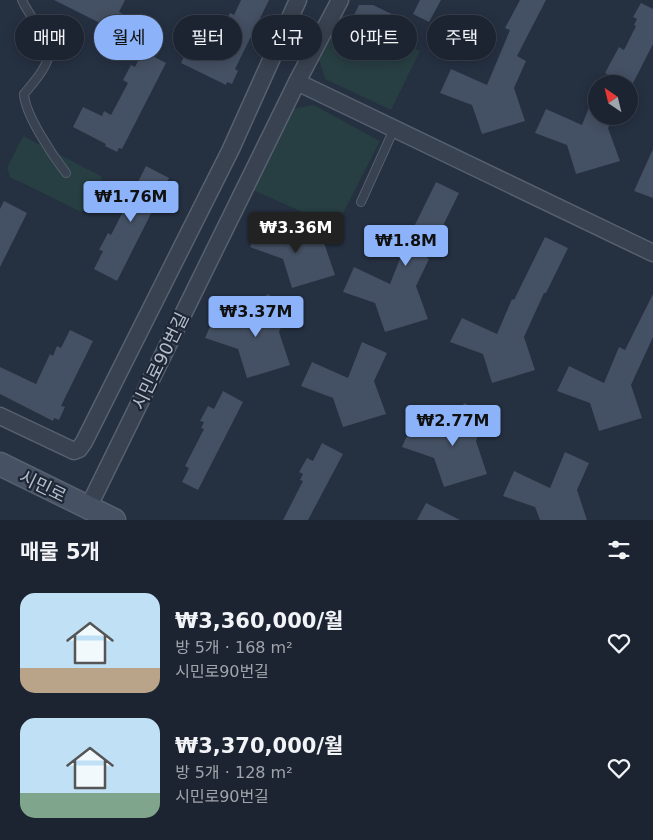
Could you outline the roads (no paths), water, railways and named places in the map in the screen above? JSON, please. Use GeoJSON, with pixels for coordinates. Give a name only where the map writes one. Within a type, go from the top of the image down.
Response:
{"type":"FeatureCollection","features":[{"type":"Feature","properties":{"kind":"main road","name":"시민로"},"geometry":{"type":"LineString","coordinates":[[0,464],[114,520]]}},
{"type":"Feature","properties":{"kind":"street"},"geometry":{"type":"LineString","coordinates":[[0,416],[74,451],[79,449],[231,149],[298,0]]}},
{"type":"Feature","properties":{"kind":"street","name":"시민로90번길"},"geometry":{"type":"LineString","coordinates":[[88,508],[297,82],[340,0]]}},
{"type":"Feature","properties":{"kind":"street"},"geometry":{"type":"LineString","coordinates":[[297,82],[653,254]]}},
{"type":"Feature","properties":{"kind":"lane"},"geometry":{"type":"LineString","coordinates":[[22,0],[49,48],[44,66],[24,94],[24,99],[45,143],[66,173]]}},
{"type":"Feature","properties":{"kind":"lane"},"geometry":{"type":"LineString","coordinates":[[361,202],[394,128]]}}]}
